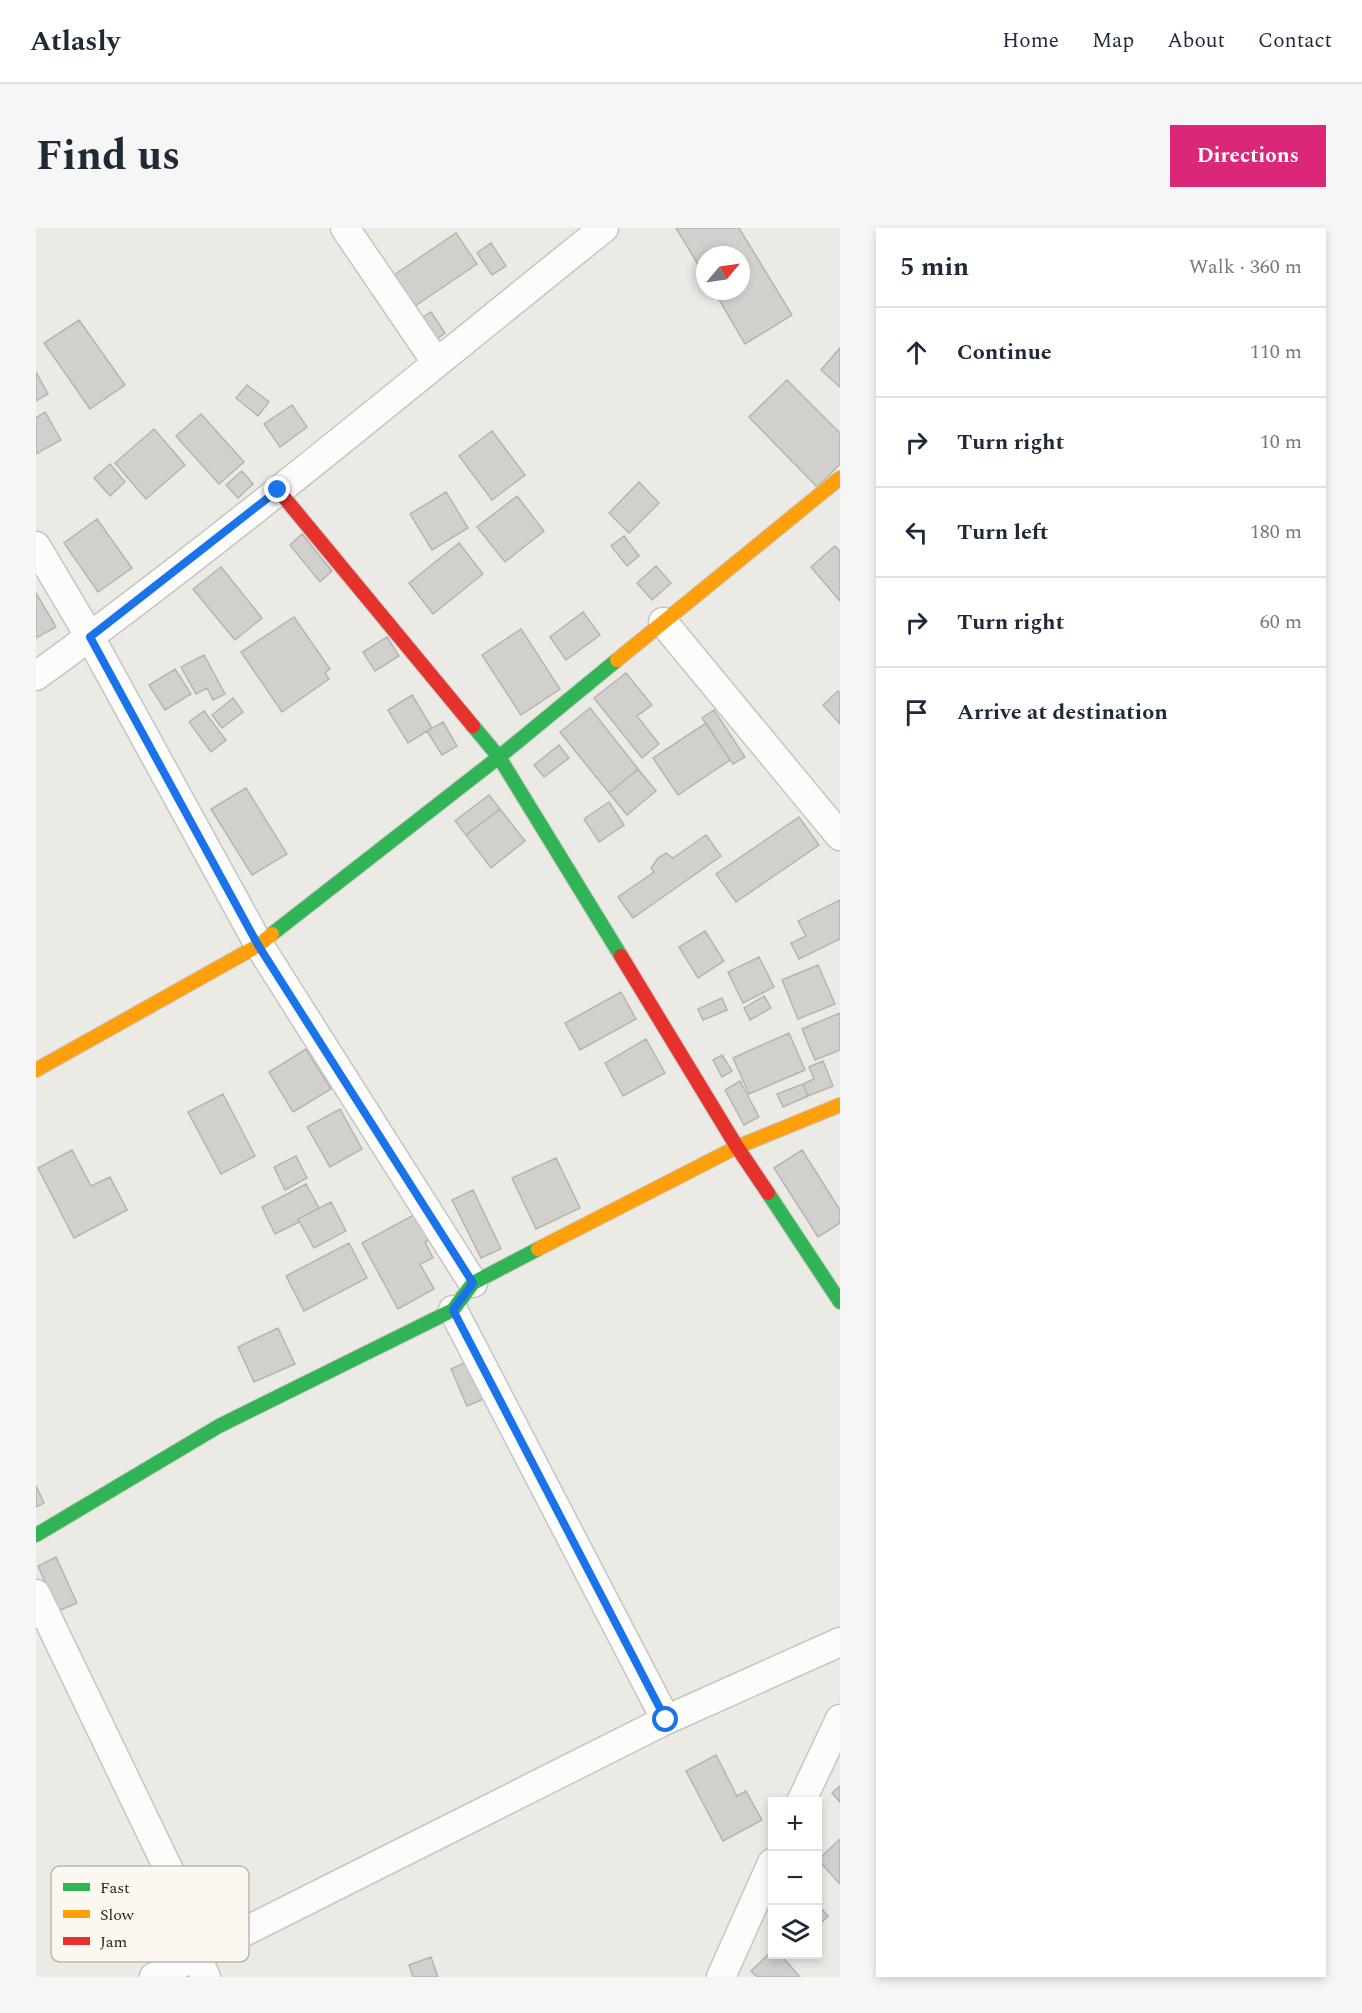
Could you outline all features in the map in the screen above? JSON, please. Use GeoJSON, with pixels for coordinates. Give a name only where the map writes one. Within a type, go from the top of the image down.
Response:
{"type":"FeatureCollection","features":[{"type":"Feature","properties":{"kind":"street"},"geometry":{"type":"LineString","coordinates":[[345,228],[436,362]]}},
{"type":"Feature","properties":{"kind":"street"},"geometry":{"type":"LineString","coordinates":[[36,676],[90,637],[278,490],[604,228]]}},
{"type":"Feature","properties":{"kind":"street"},"geometry":{"type":"LineString","coordinates":[[36,1070],[258,945],[499,757],[840,478]]}},
{"type":"Feature","properties":{"kind":"street"},"geometry":{"type":"LineString","coordinates":[[278,490],[499,757],[737,1147],[840,1302]]}},
{"type":"Feature","properties":{"kind":"street"},"geometry":{"type":"LineString","coordinates":[[36,546],[90,637],[258,945],[473,1283]]}},
{"type":"Feature","properties":{"kind":"street"},"geometry":{"type":"LineString","coordinates":[[663,622],[840,836]]}},
{"type":"Feature","properties":{"kind":"street"},"geometry":{"type":"LineString","coordinates":[[36,1535],[219,1426],[453,1310],[473,1283],[737,1147],[840,1105]]}},
{"type":"Feature","properties":{"kind":"street"},"geometry":{"type":"LineString","coordinates":[[453,1310],[666,1720]]}},
{"type":"Feature","properties":{"kind":"street"},"geometry":{"type":"LineString","coordinates":[[36,1594],[167,1866]]}},
{"type":"Feature","properties":{"kind":"street"},"geometry":{"type":"LineString","coordinates":[[249,1942],[666,1720],[840,1642]]}},
{"type":"Feature","properties":{"kind":"street"},"geometry":{"type":"LineString","coordinates":[[803,1797],[840,1719]]}},
{"type":"Feature","properties":{"kind":"street"},"geometry":{"type":"LineString","coordinates":[[721,1977],[768,1872]]}},
{"type":"Feature","properties":{"kind":"street"},"geometry":{"type":"LineString","coordinates":[[154,1977],[201,1967]]}},
{"type":"Feature","properties":{"kind":"building"},"geometry":{"type":"Polygon","coordinates":[[[676,228],[739,228],[750,246],[696,246],[696,261],[676,228]]]}},
{"type":"Feature","properties":{"kind":"building"},"geometry":{"type":"Polygon","coordinates":[[[456,233],[477,264],[415,306],[394,275],[456,233]]]}},
{"type":"Feature","properties":{"kind":"building"},"geometry":{"type":"Polygon","coordinates":[[[491,243],[506,266],[492,275],[477,253],[491,243]]]}},
{"type":"Feature","properties":{"kind":"building"},"geometry":{"type":"Polygon","coordinates":[[[750,246],[792,315],[745,344],[719,300],[750,300],[750,246]]]}},
{"type":"Feature","properties":{"kind":"building"},"geometry":{"type":"Polygon","coordinates":[[[431,312],[445,333],[434,341],[419,320],[431,312]]]}},
{"type":"Feature","properties":{"kind":"building"},"geometry":{"type":"Polygon","coordinates":[[[79,320],[125,385],[90,409],[44,343],[79,320]]]}},
{"type":"Feature","properties":{"kind":"building"},"geometry":{"type":"Polygon","coordinates":[[[840,348],[840,387],[821,370],[840,348]]]}},
{"type":"Feature","properties":{"kind":"building"},"geometry":{"type":"Polygon","coordinates":[[[36,372],[48,394],[36,401],[36,372]]]}},
{"type":"Feature","properties":{"kind":"building"},"geometry":{"type":"Polygon","coordinates":[[[787,380],[840,433],[840,464],[817,487],[749,417],[787,380]]]}},
{"type":"Feature","properties":{"kind":"building"},"geometry":{"type":"Polygon","coordinates":[[[247,385],[269,402],[258,416],[236,398],[247,385]]]}},
{"type":"Feature","properties":{"kind":"building"},"geometry":{"type":"Polygon","coordinates":[[[292,405],[307,427],[280,447],[264,424],[292,405]]]}},
{"type":"Feature","properties":{"kind":"building"},"geometry":{"type":"Polygon","coordinates":[[[45,412],[61,440],[36,454],[36,418],[45,412]]]}},
{"type":"Feature","properties":{"kind":"building"},"geometry":{"type":"Polygon","coordinates":[[[201,414],[244,462],[219,484],[176,436],[201,414]]]}},
{"type":"Feature","properties":{"kind":"building"},"geometry":{"type":"Polygon","coordinates":[[[154,429],[185,465],[146,499],[115,463],[154,429]]]}},
{"type":"Feature","properties":{"kind":"building"},"geometry":{"type":"Polygon","coordinates":[[[492,431],[525,475],[492,500],[459,456],[492,431]]]}},
{"type":"Feature","properties":{"kind":"building"},"geometry":{"type":"Polygon","coordinates":[[[110,464],[125,482],[110,496],[94,478],[110,464]]]}},
{"type":"Feature","properties":{"kind":"building"},"geometry":{"type":"Polygon","coordinates":[[[242,471],[253,484],[238,498],[226,485],[242,471]]]}},
{"type":"Feature","properties":{"kind":"building"},"geometry":{"type":"Polygon","coordinates":[[[639,482],[659,503],[629,533],[609,513],[639,482]]]}},
{"type":"Feature","properties":{"kind":"building"},"geometry":{"type":"Polygon","coordinates":[[[446,492],[468,528],[432,550],[410,514],[446,492]]]}},
{"type":"Feature","properties":{"kind":"building"},"geometry":{"type":"Polygon","coordinates":[[[517,496],[544,531],[505,562],[477,527],[517,496]]]}},
{"type":"Feature","properties":{"kind":"building"},"geometry":{"type":"Polygon","coordinates":[[[97,519],[132,568],[98,592],[64,543],[97,519]]]}},
{"type":"Feature","properties":{"kind":"building"},"geometry":{"type":"Polygon","coordinates":[[[302,534],[332,571],[320,582],[290,545],[302,534]]]}},
{"type":"Feature","properties":{"kind":"building"},"geometry":{"type":"Polygon","coordinates":[[[624,536],[639,556],[627,566],[611,546],[624,536]]]}},
{"type":"Feature","properties":{"kind":"building"},"geometry":{"type":"Polygon","coordinates":[[[459,543],[483,574],[433,614],[409,583],[459,543]]]}},
{"type":"Feature","properties":{"kind":"building"},"geometry":{"type":"Polygon","coordinates":[[[835,546],[840,551],[840,601],[811,567],[835,546]]]}},
{"type":"Feature","properties":{"kind":"building"},"geometry":{"type":"Polygon","coordinates":[[[656,566],[671,583],[652,600],[637,583],[656,566]]]}},
{"type":"Feature","properties":{"kind":"building"},"geometry":{"type":"Polygon","coordinates":[[[221,567],[262,618],[235,640],[193,589],[221,567]]]}},
{"type":"Feature","properties":{"kind":"building"},"geometry":{"type":"Polygon","coordinates":[[[36,593],[56,627],[36,638],[36,593]]]}},
{"type":"Feature","properties":{"kind":"building"},"geometry":{"type":"Polygon","coordinates":[[[583,612],[600,635],[566,660],[550,637],[583,612]]]}},
{"type":"Feature","properties":{"kind":"building"},"geometry":{"type":"Polygon","coordinates":[[[294,617],[330,669],[325,673],[329,679],[282,712],[241,652],[294,617]]]}},
{"type":"Feature","properties":{"kind":"building"},"geometry":{"type":"Polygon","coordinates":[[[521,629],[560,689],[521,715],[482,655],[521,629]]]}},
{"type":"Feature","properties":{"kind":"building"},"geometry":{"type":"Polygon","coordinates":[[[387,637],[399,656],[375,671],[363,652],[387,637]]]}},
{"type":"Feature","properties":{"kind":"building"},"geometry":{"type":"Polygon","coordinates":[[[204,655],[225,694],[213,700],[207,688],[196,694],[181,667],[204,655]]]}},
{"type":"Feature","properties":{"kind":"building"},"geometry":{"type":"Polygon","coordinates":[[[175,669],[191,694],[165,710],[149,685],[175,669]]]}},
{"type":"Feature","properties":{"kind":"building"},"geometry":{"type":"Polygon","coordinates":[[[626,673],[652,705],[637,716],[659,744],[642,758],[594,698],[626,673]]]}},
{"type":"Feature","properties":{"kind":"building"},"geometry":{"type":"Polygon","coordinates":[[[838,691],[840,693],[840,724],[823,705],[838,691]]]}},
{"type":"Feature","properties":{"kind":"building"},"geometry":{"type":"Polygon","coordinates":[[[412,695],[432,728],[408,743],[388,710],[412,695]]]}},
{"type":"Feature","properties":{"kind":"building"},"geometry":{"type":"Polygon","coordinates":[[[233,698],[243,712],[222,728],[212,715],[233,698]]]}},
{"type":"Feature","properties":{"kind":"building"},"geometry":{"type":"Polygon","coordinates":[[[590,708],[638,769],[609,793],[560,732],[590,708]]]}},
{"type":"Feature","properties":{"kind":"building"},"geometry":{"type":"Polygon","coordinates":[[[714,710],[745,757],[733,764],[702,718],[714,710]]]}},
{"type":"Feature","properties":{"kind":"building"},"geometry":{"type":"Polygon","coordinates":[[[204,711],[226,740],[211,752],[189,722],[204,711]]]}},
{"type":"Feature","properties":{"kind":"building"},"geometry":{"type":"Polygon","coordinates":[[[443,722],[457,746],[442,755],[427,731],[443,722]]]}},
{"type":"Feature","properties":{"kind":"building"},"geometry":{"type":"Polygon","coordinates":[[[706,723],[730,760],[678,795],[653,758],[706,723]]]}},
{"type":"Feature","properties":{"kind":"building"},"geometry":{"type":"Polygon","coordinates":[[[559,745],[569,758],[544,777],[534,765],[559,745]]]}},
{"type":"Feature","properties":{"kind":"building"},"geometry":{"type":"Polygon","coordinates":[[[638,769],[656,791],[627,815],[609,793],[638,769]]]}},
{"type":"Feature","properties":{"kind":"building"},"geometry":{"type":"Polygon","coordinates":[[[246,788],[287,854],[252,875],[211,809],[246,788]]]}},
{"type":"Feature","properties":{"kind":"building"},"geometry":{"type":"Polygon","coordinates":[[[489,795],[500,809],[466,835],[455,821],[489,795]]]}},
{"type":"Feature","properties":{"kind":"building"},"geometry":{"type":"Polygon","coordinates":[[[609,802],[624,825],[599,842],[584,819],[609,802]]]}},
{"type":"Feature","properties":{"kind":"building"},"geometry":{"type":"Polygon","coordinates":[[[500,809],[525,841],[491,868],[466,835],[500,809]]]}},
{"type":"Feature","properties":{"kind":"building"},"geometry":{"type":"Polygon","coordinates":[[[799,817],[819,845],[736,902],[716,874],[799,817]]]}},
{"type":"Feature","properties":{"kind":"building"},"geometry":{"type":"Polygon","coordinates":[[[706,835],[721,856],[633,918],[618,897],[654,872],[651,868],[658,858],[666,853],[673,858],[706,835]]]}},
{"type":"Feature","properties":{"kind":"building"},"geometry":{"type":"Polygon","coordinates":[[[840,900],[840,939],[799,959],[791,943],[806,936],[798,921],[840,900]]]}},
{"type":"Feature","properties":{"kind":"building"},"geometry":{"type":"Polygon","coordinates":[[[705,931],[724,961],[698,978],[679,947],[705,931]]]}},
{"type":"Feature","properties":{"kind":"building"},"geometry":{"type":"Polygon","coordinates":[[[759,957],[774,987],[743,1003],[728,972],[759,957]]]}},
{"type":"Feature","properties":{"kind":"building"},"geometry":{"type":"Polygon","coordinates":[[[818,965],[835,1004],[798,1019],[782,980],[818,965]]]}},
{"type":"Feature","properties":{"kind":"building"},"geometry":{"type":"Polygon","coordinates":[[[621,992],[636,1019],[580,1050],[565,1023],[621,992]]]}},
{"type":"Feature","properties":{"kind":"building"},"geometry":{"type":"Polygon","coordinates":[[[764,996],[771,1008],[750,1020],[744,1008],[764,996]]]}},
{"type":"Feature","properties":{"kind":"building"},"geometry":{"type":"Polygon","coordinates":[[[722,998],[727,1010],[703,1020],[698,1009],[722,998]]]}},
{"type":"Feature","properties":{"kind":"building"},"geometry":{"type":"Polygon","coordinates":[[[840,1013],[840,1050],[815,1060],[802,1029],[840,1013]]]}},
{"type":"Feature","properties":{"kind":"building"},"geometry":{"type":"Polygon","coordinates":[[[789,1033],[805,1070],[749,1094],[733,1058],[789,1033]]]}},
{"type":"Feature","properties":{"kind":"building"},"geometry":{"type":"Polygon","coordinates":[[[646,1039],[665,1073],[623,1096],[605,1063],[646,1039]]]}},
{"type":"Feature","properties":{"kind":"building"},"geometry":{"type":"Polygon","coordinates":[[[306,1049],[331,1089],[293,1112],[269,1072],[306,1049]]]}},
{"type":"Feature","properties":{"kind":"building"},"geometry":{"type":"Polygon","coordinates":[[[722,1055],[732,1071],[722,1077],[713,1060],[722,1055]]]}},
{"type":"Feature","properties":{"kind":"building"},"geometry":{"type":"Polygon","coordinates":[[[823,1061],[833,1086],[808,1096],[803,1084],[814,1079],[809,1067],[823,1061]]]}},
{"type":"Feature","properties":{"kind":"building"},"geometry":{"type":"Polygon","coordinates":[[[740,1081],[759,1117],[744,1125],[725,1090],[740,1081]]]}},
{"type":"Feature","properties":{"kind":"building"},"geometry":{"type":"Polygon","coordinates":[[[803,1084],[808,1096],[783,1107],[777,1094],[803,1084]]]}},
{"type":"Feature","properties":{"kind":"building"},"geometry":{"type":"Polygon","coordinates":[[[223,1094],[255,1156],[221,1174],[188,1112],[223,1094]]]}},
{"type":"Feature","properties":{"kind":"building"},"geometry":{"type":"Polygon","coordinates":[[[340,1109],[362,1149],[330,1167],[307,1127],[340,1109]]]}},
{"type":"Feature","properties":{"kind":"building"},"geometry":{"type":"Polygon","coordinates":[[[72,1150],[91,1186],[110,1177],[127,1210],[74,1238],[38,1168],[72,1150]]]}},
{"type":"Feature","properties":{"kind":"building"},"geometry":{"type":"Polygon","coordinates":[[[802,1150],[840,1210],[840,1223],[818,1237],[774,1168],[802,1150]]]}},
{"type":"Feature","properties":{"kind":"building"},"geometry":{"type":"Polygon","coordinates":[[[296,1156],[307,1178],[285,1190],[274,1167],[296,1156]]]}},
{"type":"Feature","properties":{"kind":"building"},"geometry":{"type":"Polygon","coordinates":[[[556,1158],[580,1208],[536,1229],[512,1178],[556,1158]]]}},
{"type":"Feature","properties":{"kind":"building"},"geometry":{"type":"Polygon","coordinates":[[[306,1184],[319,1208],[298,1219],[299,1222],[275,1234],[262,1207],[306,1184]]]}},
{"type":"Feature","properties":{"kind":"building"},"geometry":{"type":"Polygon","coordinates":[[[473,1190],[501,1249],[481,1258],[452,1200],[473,1190]]]}},
{"type":"Feature","properties":{"kind":"building"},"geometry":{"type":"Polygon","coordinates":[[[331,1202],[346,1231],[314,1248],[298,1219],[331,1202]]]}},
{"type":"Feature","properties":{"kind":"building"},"geometry":{"type":"Polygon","coordinates":[[[421,1211],[434,1237],[425,1242],[433,1258],[420,1264],[434,1289],[398,1309],[362,1243],[421,1211]]]}},
{"type":"Feature","properties":{"kind":"building"},"geometry":{"type":"Polygon","coordinates":[[[349,1243],[367,1278],[304,1311],[286,1276],[349,1243]]]}},
{"type":"Feature","properties":{"kind":"building"},"geometry":{"type":"Polygon","coordinates":[[[278,1328],[295,1364],[254,1382],[238,1347],[278,1328]]]}},
{"type":"Feature","properties":{"kind":"building"},"geometry":{"type":"Polygon","coordinates":[[[475,1358],[491,1396],[467,1406],[451,1369],[475,1358]]]}},
{"type":"Feature","properties":{"kind":"building"},"geometry":{"type":"Polygon","coordinates":[[[36,1486],[44,1503],[36,1507],[36,1486]]]}},
{"type":"Feature","properties":{"kind":"building"},"geometry":{"type":"Polygon","coordinates":[[[56,1557],[77,1603],[58,1611],[38,1566],[56,1557]]]}},
{"type":"Feature","properties":{"kind":"building"},"geometry":{"type":"Polygon","coordinates":[[[716,1755],[737,1796],[746,1791],[762,1820],[723,1841],[686,1771],[716,1755]]]}},
{"type":"Feature","properties":{"kind":"building"},"geometry":{"type":"Polygon","coordinates":[[[840,1786],[840,1802],[832,1793],[840,1786]]]}},
{"type":"Feature","properties":{"kind":"building"},"geometry":{"type":"Polygon","coordinates":[[[840,1839],[840,1884],[822,1864],[822,1856],[840,1839]]]}},
{"type":"Feature","properties":{"kind":"building"},"geometry":{"type":"Polygon","coordinates":[[[822,1909],[828,1916],[822,1922],[822,1909]]]}},
{"type":"Feature","properties":{"kind":"building"},"geometry":{"type":"Polygon","coordinates":[[[768,1955],[768,1959],[784,1959],[800,1977],[757,1977],[751,1971],[768,1955]]]}},
{"type":"Feature","properties":{"kind":"building"},"geometry":{"type":"Polygon","coordinates":[[[431,1957],[438,1977],[413,1977],[409,1965],[431,1957]]]}},
{"type":"Feature","properties":{"kind":"traffic: fast"},"geometry":{"type":"LineString","coordinates":[[272,934],[499,757],[617,660]]}},
{"type":"Feature","properties":{"kind":"traffic: fast"},"geometry":{"type":"LineString","coordinates":[[473,726],[499,757],[621,956]]}},
{"type":"Feature","properties":{"kind":"traffic: fast"},"geometry":{"type":"LineString","coordinates":[[768,1193],[840,1302]]}},
{"type":"Feature","properties":{"kind":"traffic: fast"},"geometry":{"type":"LineString","coordinates":[[36,1535],[219,1426],[453,1310],[473,1283],[538,1249]]}},
{"type":"Feature","properties":{"kind":"traffic: slow"},"geometry":{"type":"LineString","coordinates":[[617,660],[840,478]]}},
{"type":"Feature","properties":{"kind":"traffic: slow"},"geometry":{"type":"LineString","coordinates":[[36,1070],[259,945],[272,934]]}},
{"type":"Feature","properties":{"kind":"traffic: slow"},"geometry":{"type":"LineString","coordinates":[[538,1249],[737,1147],[840,1105]]}},
{"type":"Feature","properties":{"kind":"traffic: jam"},"geometry":{"type":"LineString","coordinates":[[278,490],[473,726]]}},
{"type":"Feature","properties":{"kind":"traffic: jam"},"geometry":{"type":"LineString","coordinates":[[621,956],[737,1147],[768,1193]]}},
{"type":"Feature","properties":{"kind":"route"},"geometry":{"type":"LineString","coordinates":[[278,490],[90,637],[258,945],[473,1283],[453,1310],[666,1720]]}}]}
